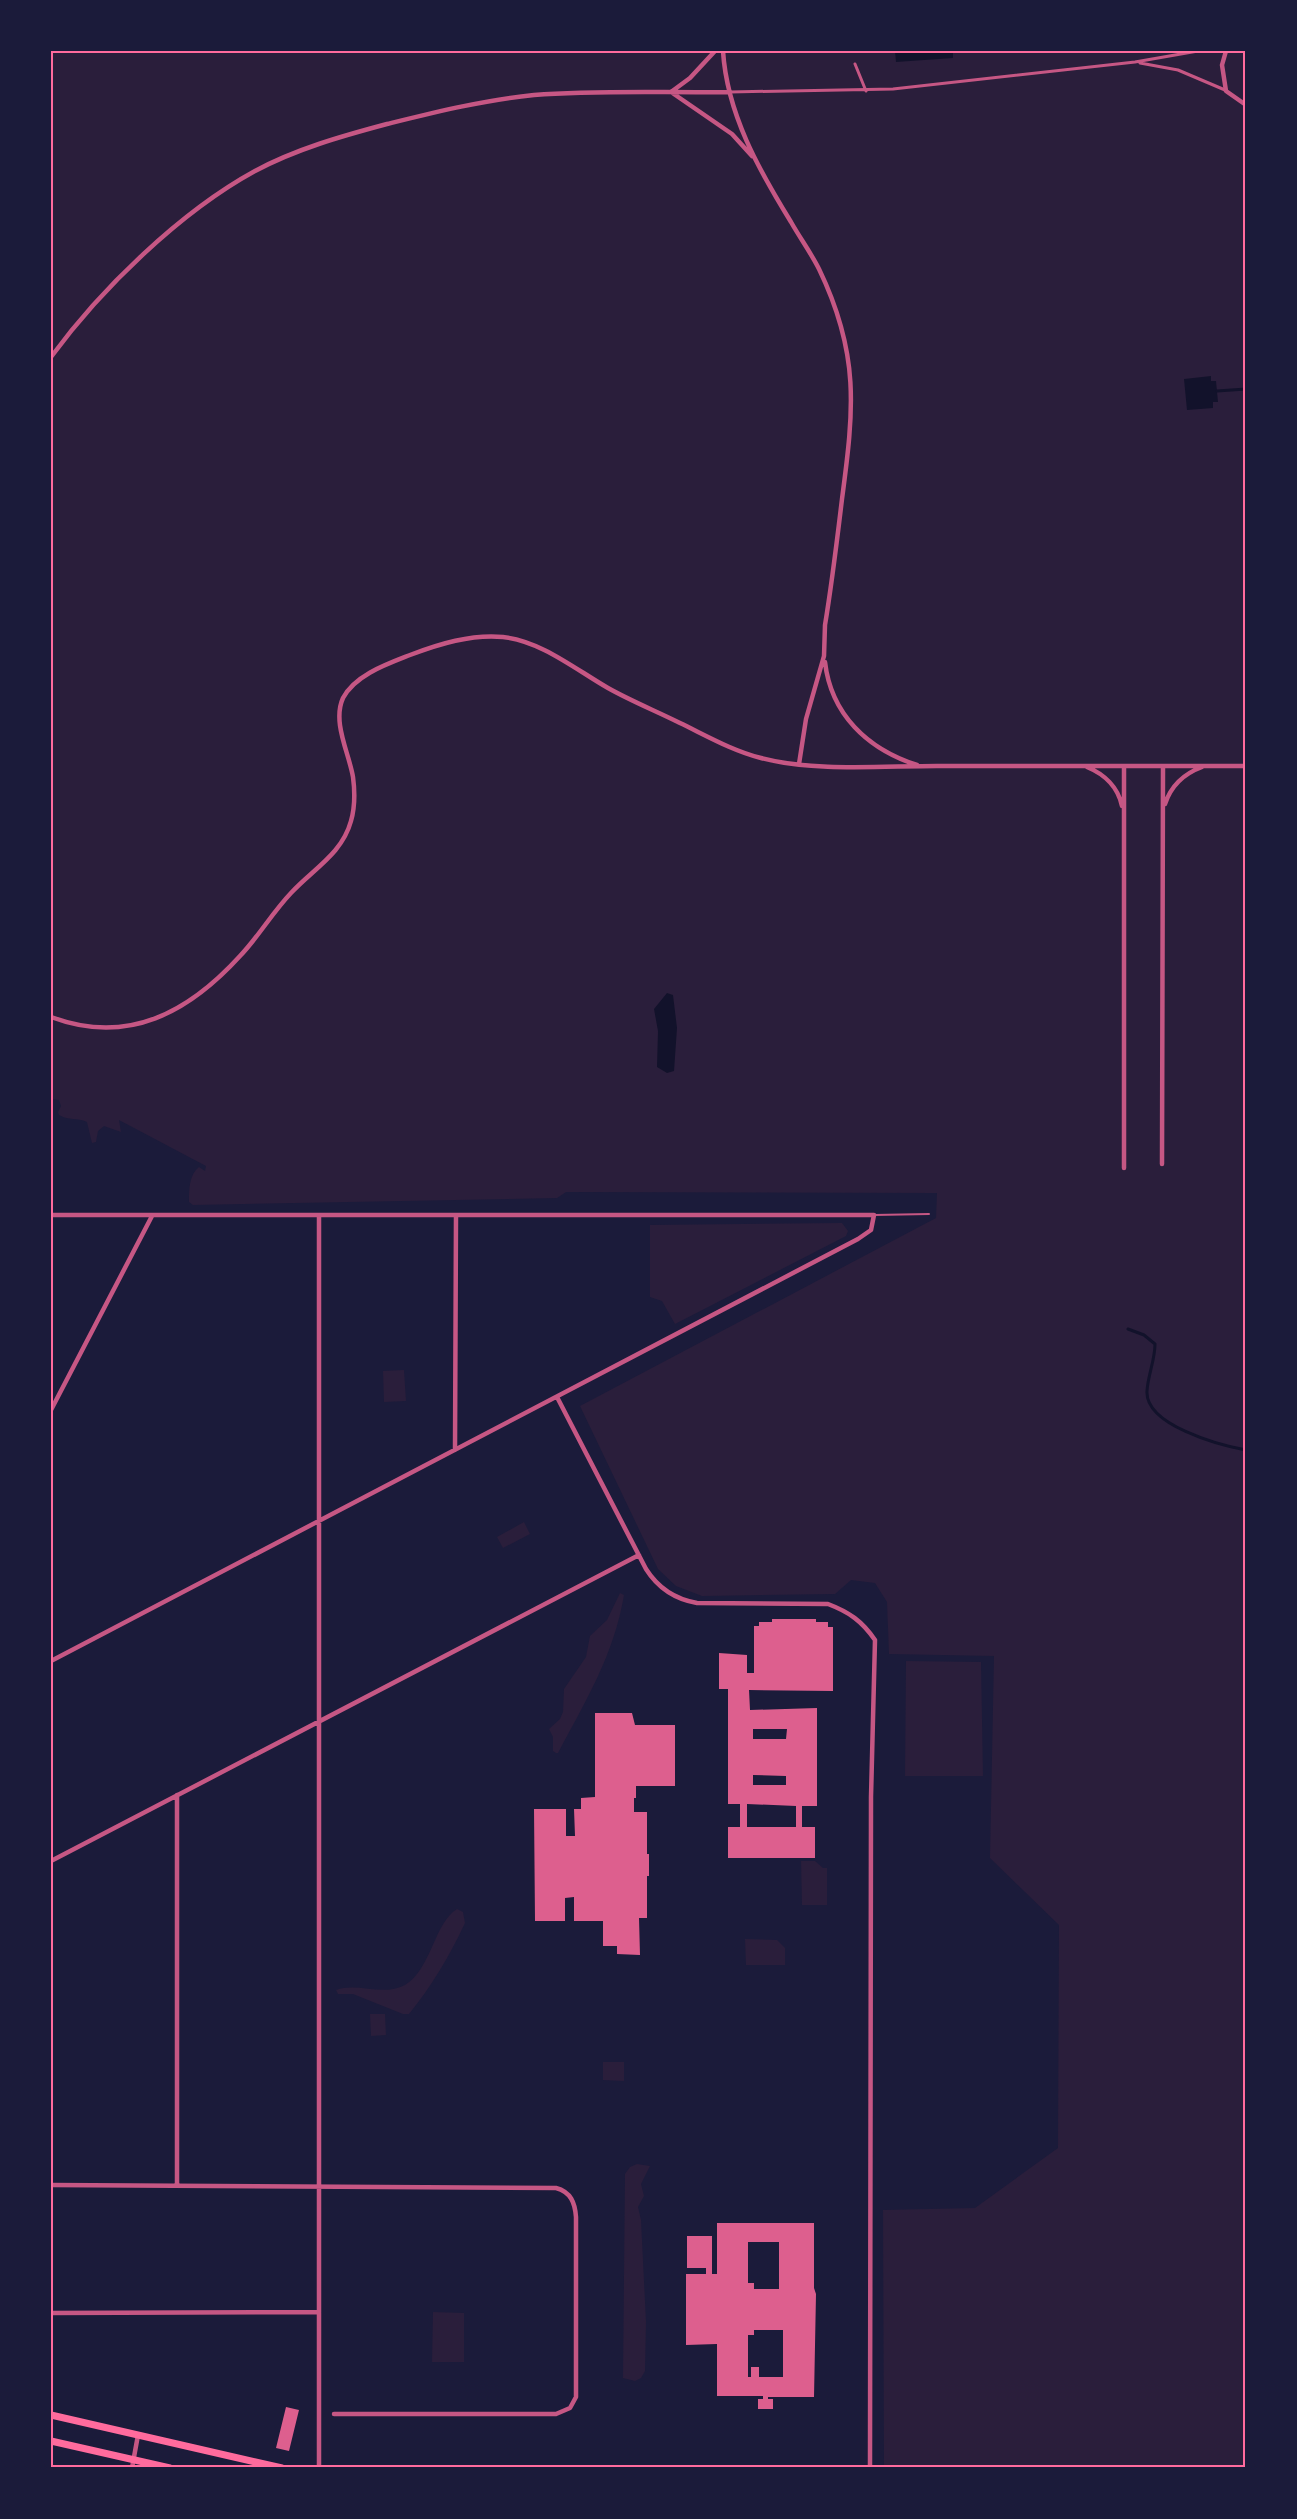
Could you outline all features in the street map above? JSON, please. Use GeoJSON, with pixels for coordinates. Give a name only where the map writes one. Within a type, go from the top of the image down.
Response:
{"type":"FeatureCollection","features":[{"type":"Feature","properties":{"kind":"main road"},"geometry":{"type":"LineString","coordinates":[[51,2415],[282,2468]]}},
{"type":"Feature","properties":{"kind":"main road"},"geometry":{"type":"LineString","coordinates":[[51,2441],[133,2464],[170,2468]]}},
{"type":"Feature","properties":{"kind":"street"},"geometry":{"type":"LineString","coordinates":[[670,92],[690,78],[715,51]]}},
{"type":"Feature","properties":{"kind":"street"},"geometry":{"type":"LineString","coordinates":[[723,51],[730,92],[743,132],[756,161],[818,267],[841,325],[849,360],[852,422],[825,625],[824,656],[831,694],[846,720],[856,730],[887,753],[922,766]]}},
{"type":"Feature","properties":{"kind":"street"},"geometry":{"type":"LineString","coordinates":[[51,357],[100,298],[167,234],[222,191],[278,160],[353,133],[483,101],[555,94],[866,91],[1135,62],[1198,51]]}},
{"type":"Feature","properties":{"kind":"street"},"geometry":{"type":"LineString","coordinates":[[1226,51],[1222,65],[1226,91]]}},
{"type":"Feature","properties":{"kind":"street"},"geometry":{"type":"LineString","coordinates":[[1135,62],[1178,70],[1226,91],[1246,105]]}},
{"type":"Feature","properties":{"kind":"street"},"geometry":{"type":"LineString","coordinates":[[855,64],[866,91]]}},
{"type":"Feature","properties":{"kind":"street"},"geometry":{"type":"LineString","coordinates":[[670,92],[732,134],[756,161]]}},
{"type":"Feature","properties":{"kind":"street"},"geometry":{"type":"LineString","coordinates":[[51,1017],[99,1026],[142,1022],[181,1007],[219,978],[242,954],[289,895],[337,850],[345,836],[352,816],[354,799],[353,779],[340,720],[341,704],[346,694],[371,672],[431,648],[477,637],[503,637],[522,641],[547,652],[612,691],[735,749],[763,759],[799,764],[922,766],[1246,766]]}},
{"type":"Feature","properties":{"kind":"street"},"geometry":{"type":"LineString","coordinates":[[799,764],[807,719],[824,656]]}},
{"type":"Feature","properties":{"kind":"street"},"geometry":{"type":"LineString","coordinates":[[1084,766],[1109,782],[1116,790],[1124,811]]}},
{"type":"Feature","properties":{"kind":"street"},"geometry":{"type":"LineString","coordinates":[[1124,766],[1124,1168]]}},
{"type":"Feature","properties":{"kind":"street"},"geometry":{"type":"LineString","coordinates":[[1162,1164],[1163,766]]}},
{"type":"Feature","properties":{"kind":"street"},"geometry":{"type":"LineString","coordinates":[[1163,813],[1166,801],[1177,782],[1185,775],[1204,766]]}},
{"type":"Feature","properties":{"kind":"street"},"geometry":{"type":"LineString","coordinates":[[51,1215],[874,1215],[871,1230],[858,1239],[51,1660]]}},
{"type":"Feature","properties":{"kind":"street"},"geometry":{"type":"LineString","coordinates":[[51,1410],[152,1215]]}},
{"type":"Feature","properties":{"kind":"street"},"geometry":{"type":"LineString","coordinates":[[319,1215],[319,2468]]}},
{"type":"Feature","properties":{"kind":"street"},"geometry":{"type":"LineString","coordinates":[[455,1450],[456,1215]]}},
{"type":"Feature","properties":{"kind":"street"},"geometry":{"type":"LineString","coordinates":[[557,1397],[639,1555],[659,1586],[685,1601],[709,1604],[828,1604],[846,1611],[860,1621],[875,1640],[871,1797],[870,2468]]}},
{"type":"Feature","properties":{"kind":"street"},"geometry":{"type":"LineString","coordinates":[[51,1861],[639,1555]]}},
{"type":"Feature","properties":{"kind":"street"},"geometry":{"type":"LineString","coordinates":[[177,1795],[177,2186]]}},
{"type":"Feature","properties":{"kind":"street"},"geometry":{"type":"LineString","coordinates":[[51,2185],[556,2188],[569,2194],[575,2206],[577,2311],[576,2397],[570,2408],[556,2414],[334,2414]]}},
{"type":"Feature","properties":{"kind":"street"},"geometry":{"type":"LineString","coordinates":[[51,2313],[319,2312]]}},
{"type":"Feature","properties":{"kind":"street"},"geometry":{"type":"LineString","coordinates":[[133,2464],[138,2435]]}},
{"type":"Feature","properties":{"kind":"lane"},"geometry":{"type":"LineString","coordinates":[[874,1215],[929,1214]]}},
{"type":"Feature","properties":{"kind":"shaded area"},"geometry":{"type":"Polygon","coordinates":[[[51,51],[1246,51],[1246,2468],[884,2468],[883,2210],[975,2208],[1058,2148],[1059,1925],[990,1858],[994,1656],[889,1654],[887,1602],[875,1583],[851,1580],[835,1594],[702,1596],[676,1586],[658,1569],[580,1406],[936,1218],[937,1193],[566,1192],[557,1198],[193,1205],[189,1202],[191,1178],[199,1167],[205,1171],[206,1166],[119,1120],[121,1132],[104,1126],[98,1131],[96,1142],[92,1143],[87,1122],[59,1115],[61,1106],[59,1100],[51,1099],[51,51]]]}},
{"type":"Feature","properties":{"kind":"shaded area"},"geometry":{"type":"Polygon","coordinates":[[[895,51],[903,53],[953,51],[953,58],[896,62],[895,51]]]}},
{"type":"Feature","properties":{"kind":"shaded area"},"geometry":{"type":"Polygon","coordinates":[[[1211,376],[1211,381],[1216,381],[1218,402],[1213,402],[1213,408],[1187,410],[1184,379],[1211,376]]]}},
{"type":"Feature","properties":{"kind":"shaded area"},"geometry":{"type":"Polygon","coordinates":[[[667,993],[673,995],[677,1028],[674,1071],[667,1073],[657,1067],[658,1031],[654,1009],[667,993]]]}},
{"type":"Feature","properties":{"kind":"shaded area"},"geometry":{"type":"Polygon","coordinates":[[[842,1223],[848,1231],[846,1236],[675,1324],[662,1301],[650,1297],[650,1225],[842,1223]]]}},
{"type":"Feature","properties":{"kind":"shaded area"},"geometry":{"type":"Polygon","coordinates":[[[404,1370],[406,1401],[384,1402],[383,1371],[404,1370]]]}},
{"type":"Feature","properties":{"kind":"shaded area"},"geometry":{"type":"Polygon","coordinates":[[[524,1522],[530,1534],[503,1548],[497,1537],[524,1522]]]}},
{"type":"Feature","properties":{"kind":"shaded area"},"geometry":{"type":"Polygon","coordinates":[[[620,1593],[624,1595],[619,1617],[598,1677],[556,1753],[553,1751],[553,1737],[549,1729],[560,1719],[563,1712],[564,1689],[586,1657],[590,1636],[607,1620],[620,1593]]]}},
{"type":"Feature","properties":{"kind":"shaded area"},"geometry":{"type":"Polygon","coordinates":[[[906,1661],[981,1662],[983,1776],[905,1776],[906,1661]]]}},
{"type":"Feature","properties":{"kind":"shaded area"},"geometry":{"type":"Polygon","coordinates":[[[801,1861],[815,1861],[823,1868],[827,1868],[827,1905],[802,1905],[801,1861]]]}},
{"type":"Feature","properties":{"kind":"shaded area"},"geometry":{"type":"Polygon","coordinates":[[[457,1909],[463,1912],[465,1923],[440,1970],[409,2014],[403,2014],[353,1994],[338,1994],[336,1990],[344,1988],[388,1990],[405,1985],[421,1969],[443,1925],[457,1909]]]}},
{"type":"Feature","properties":{"kind":"shaded area"},"geometry":{"type":"Polygon","coordinates":[[[745,1939],[777,1940],[785,1948],[785,1965],[746,1965],[745,1939]]]}},
{"type":"Feature","properties":{"kind":"shaded area"},"geometry":{"type":"Polygon","coordinates":[[[370,2014],[385,2014],[386,2035],[371,2036],[370,2014]]]}},
{"type":"Feature","properties":{"kind":"shaded area"},"geometry":{"type":"Polygon","coordinates":[[[603,2062],[624,2062],[624,2081],[603,2080],[603,2062]]]}},
{"type":"Feature","properties":{"kind":"shaded area"},"geometry":{"type":"Polygon","coordinates":[[[637,2164],[650,2166],[641,2184],[644,2196],[638,2207],[641,2220],[646,2322],[645,2371],[641,2378],[635,2381],[623,2378],[625,2174],[630,2167],[637,2164]]]}},
{"type":"Feature","properties":{"kind":"shaded area"},"geometry":{"type":"Polygon","coordinates":[[[433,2312],[464,2313],[464,2362],[432,2362],[433,2312]]]}},
{"type":"Feature","properties":{"kind":"building"},"geometry":{"type":"Polygon","coordinates":[[[772,1619],[816,1619],[816,1622],[828,1622],[828,1627],[833,1627],[833,1691],[749,1690],[750,1710],[817,1708],[817,1806],[802,1806],[802,1827],[815,1827],[815,1858],[728,1858],[728,1827],[740,1827],[740,1804],[728,1804],[728,1689],[719,1689],[719,1653],[747,1655],[747,1673],[754,1673],[754,1626],[759,1626],[759,1622],[772,1622],[772,1619]],[[753,1729],[753,1739],[786,1739],[787,1729],[753,1729]],[[753,1775],[753,1785],[786,1785],[786,1776],[753,1775]],[[747,1804],[747,1827],[796,1827],[796,1806],[747,1804]]]}},
{"type":"Feature","properties":{"kind":"building"},"geometry":{"type":"Polygon","coordinates":[[[595,1713],[632,1713],[635,1725],[675,1725],[675,1786],[636,1786],[636,1798],[634,1798],[634,1812],[647,1812],[647,1854],[649,1854],[647,1918],[639,1918],[640,1955],[617,1954],[617,1946],[603,1946],[603,1921],[574,1921],[574,1897],[565,1898],[565,1921],[535,1921],[534,1809],[566,1809],[566,1836],[575,1836],[574,1809],[581,1809],[581,1798],[595,1797],[595,1713]]]}},
{"type":"Feature","properties":{"kind":"building"},"geometry":{"type":"Polygon","coordinates":[[[717,2223],[814,2223],[814,2288],[816,2294],[814,2397],[768,2397],[768,2399],[773,2399],[773,2409],[758,2409],[758,2399],[763,2399],[763,2396],[717,2396],[717,2344],[686,2345],[686,2274],[706,2274],[706,2268],[687,2268],[687,2236],[712,2236],[712,2274],[717,2274],[717,2223]],[[748,2242],[748,2283],[754,2283],[754,2289],[779,2289],[779,2242],[748,2242]],[[754,2330],[754,2335],[748,2335],[748,2377],[751,2377],[751,2367],[759,2367],[759,2377],[783,2377],[783,2330],[754,2330]]]}},
{"type":"Feature","properties":{"kind":"building"},"geometry":{"type":"Polygon","coordinates":[[[286,2407],[299,2410],[289,2451],[276,2448],[286,2407]]]}},
{"type":"Feature","properties":{"kind":"waterway"},"geometry":{"type":"LineString","coordinates":[[1217,391],[1246,389]]}},
{"type":"Feature","properties":{"kind":"waterway"},"geometry":{"type":"LineString","coordinates":[[1128,1329],[1144,1335],[1155,1344],[1147,1391],[1150,1403],[1158,1414],[1170,1423],[1202,1438],[1246,1450]]}}]}
